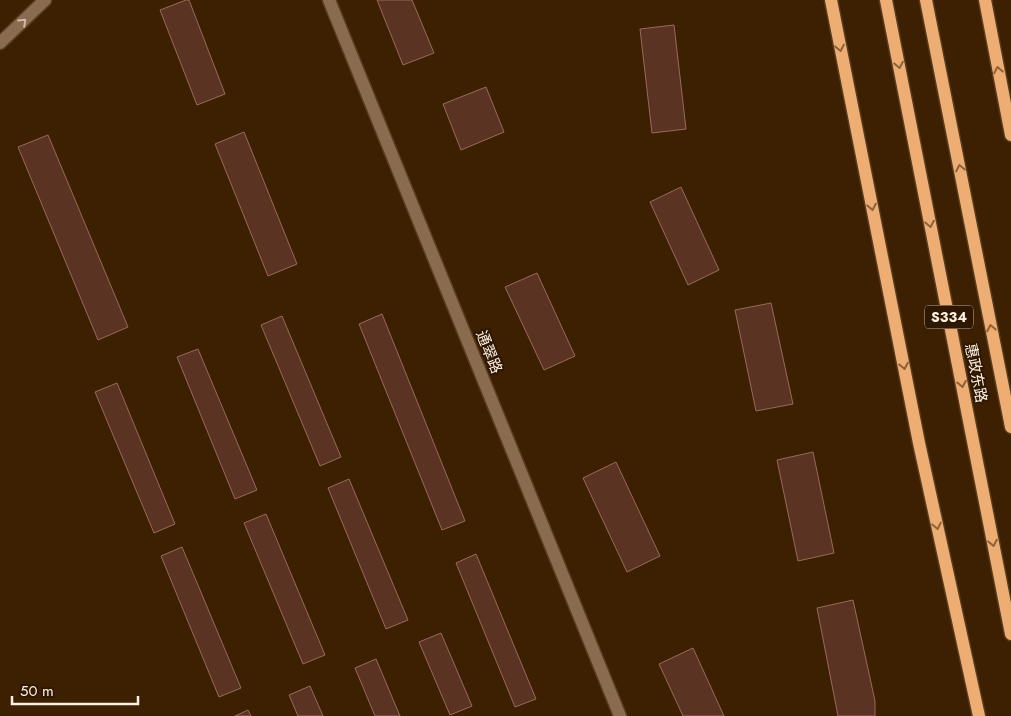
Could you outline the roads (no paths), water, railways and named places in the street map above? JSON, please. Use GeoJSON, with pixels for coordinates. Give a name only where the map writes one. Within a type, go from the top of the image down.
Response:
{"type":"FeatureCollection","features":[{"type":"Feature","properties":{"kind":"main road"},"geometry":{"type":"LineString","coordinates":[[831,0],[917,433],[978,716]]}},
{"type":"Feature","properties":{"kind":"main road","name":"惠政东路"},"geometry":{"type":"LineString","coordinates":[[886,0],[1011,634]]}},
{"type":"Feature","properties":{"kind":"main road","name":"惠政东路"},"geometry":{"type":"LineString","coordinates":[[926,0],[1011,427]]}},
{"type":"Feature","properties":{"kind":"main road"},"geometry":{"type":"LineString","coordinates":[[985,0],[1011,135]]}},
{"type":"Feature","properties":{"kind":"street"},"geometry":{"type":"LineString","coordinates":[[0,44],[45,0]]}},
{"type":"Feature","properties":{"kind":"street","name":"通翠路"},"geometry":{"type":"LineString","coordinates":[[329,0],[620,716]]}}]}
